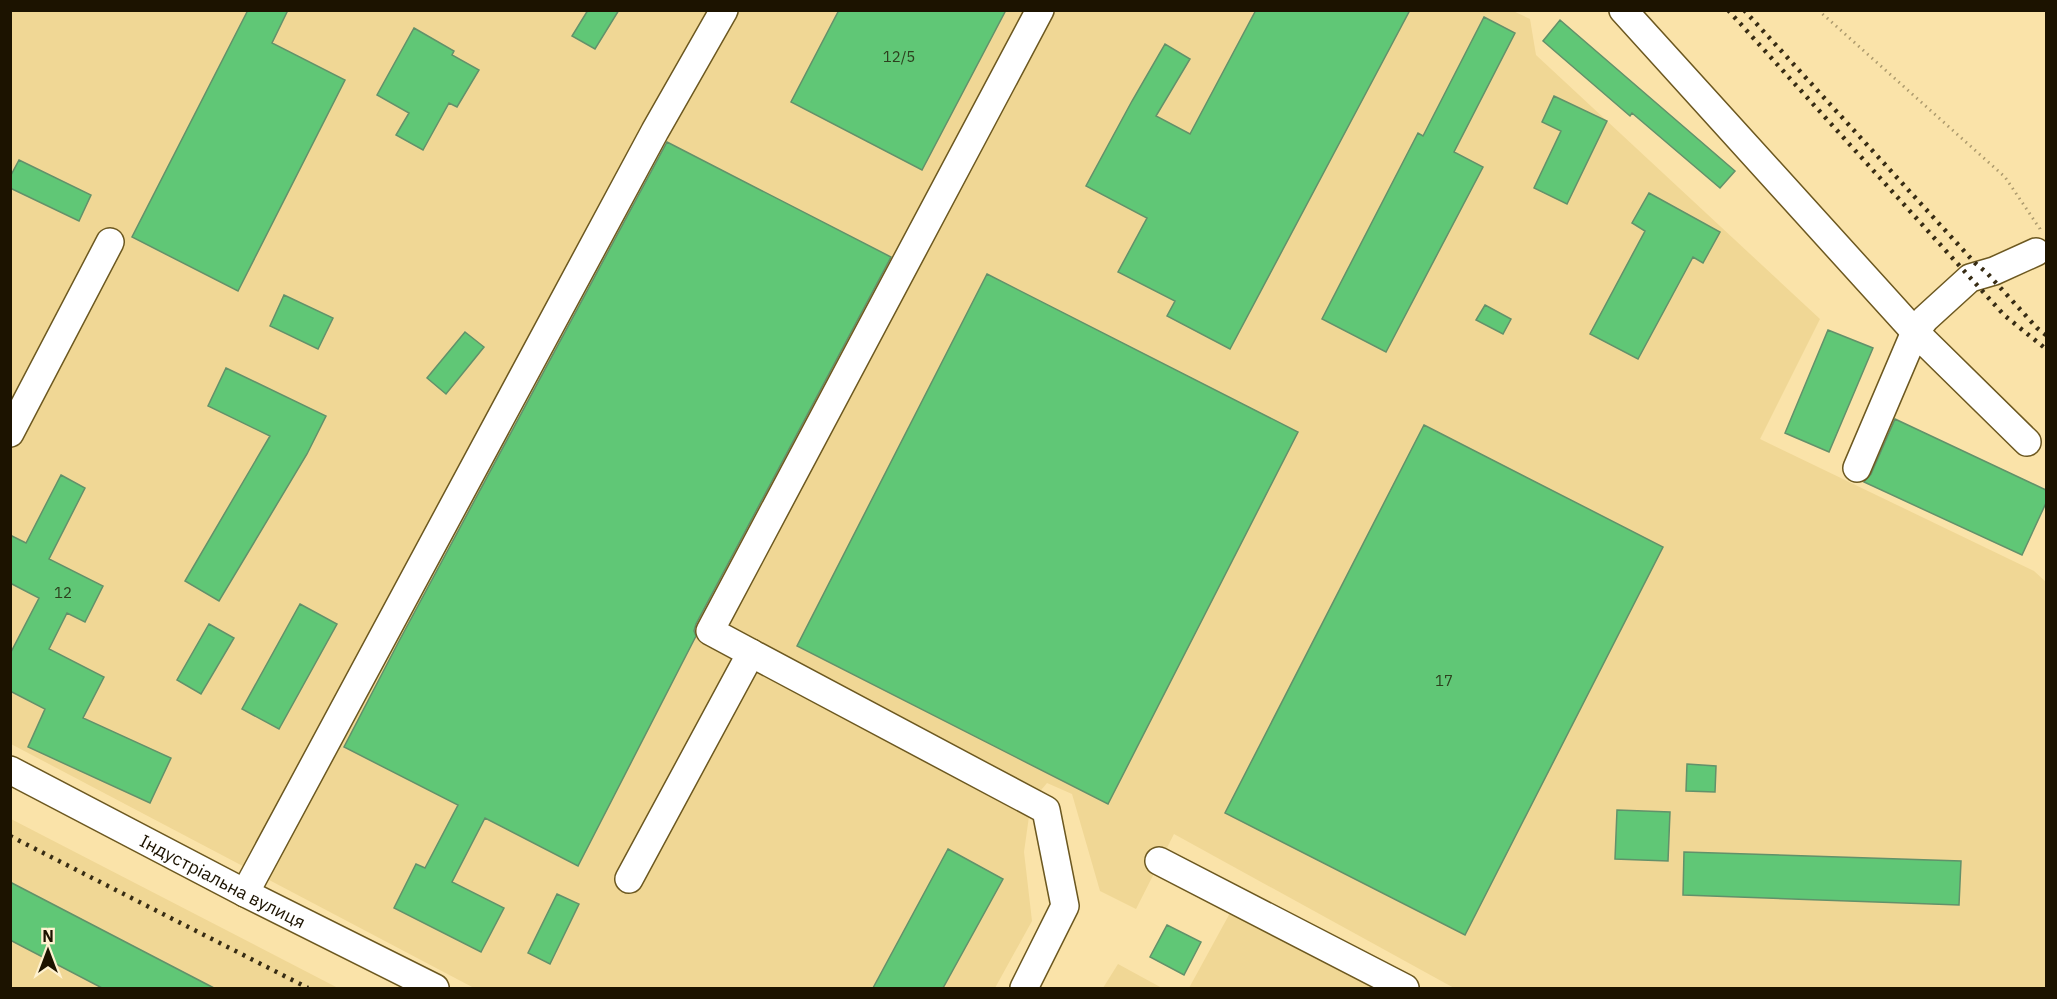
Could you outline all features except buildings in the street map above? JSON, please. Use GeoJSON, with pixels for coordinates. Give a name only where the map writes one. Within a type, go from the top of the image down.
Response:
{"type":"FeatureCollection","features":[{"type":"Feature","properties":{"kind":"street"},"geometry":{"type":"LineString","coordinates":[[245,893],[655,131],[724,10]]}},
{"type":"Feature","properties":{"kind":"street"},"geometry":{"type":"LineString","coordinates":[[1024,988],[1065,906],[1046,810],[710,631],[1040,10]]}},
{"type":"Feature","properties":{"kind":"street"},"geometry":{"type":"LineString","coordinates":[[1623,10],[1916,332],[2027,442]]}},
{"type":"Feature","properties":{"kind":"street"},"geometry":{"type":"LineString","coordinates":[[10,433],[110,242]]}},
{"type":"Feature","properties":{"kind":"street"},"geometry":{"type":"LineString","coordinates":[[1857,468],[1916,332],[1925,319],[1971,278],[1994,271],[2036,252]]}},
{"type":"Feature","properties":{"kind":"street"},"geometry":{"type":"LineString","coordinates":[[629,879],[751,653]]}},
{"type":"Feature","properties":{"kind":"street","name":"Індустріальна вулиця"},"geometry":{"type":"LineString","coordinates":[[10,770],[245,893],[435,988]]}},
{"type":"Feature","properties":{"kind":"street"},"geometry":{"type":"LineString","coordinates":[[1160,861],[1405,988]]}},
{"type":"Feature","properties":{"kind":"path"},"geometry":{"type":"LineString","coordinates":[[1818,10],[2005,177],[2040,229],[2036,252]]}},
{"type":"Feature","properties":{"kind":"shaded area"},"geometry":{"type":"Polygon","coordinates":[[[1511,10],[1530,19],[1536,55],[1820,319],[1760,439],[2034,571],[2046,582],[2046,988],[1454,988],[1174,834],[1136,909],[1100,891],[1072,794],[1047,783],[1031,802],[1024,852],[1032,921],[995,988],[474,988],[11,744],[10,11],[1511,10]]]}},
{"type":"Feature","properties":{"kind":"shaded area"},"geometry":{"type":"Polygon","coordinates":[[[11,819],[338,988],[11,988],[11,819]]]}},
{"type":"Feature","properties":{"kind":"shaded area"},"geometry":{"type":"Polygon","coordinates":[[[1230,913],[1379,988],[1189,988],[1230,913]]]}},
{"type":"Feature","properties":{"kind":"shaded area"},"geometry":{"type":"Polygon","coordinates":[[[1118,964],[1162,988],[1103,988],[1118,964]]]}},
{"type":"Feature","properties":{"kind":"railway"},"geometry":{"type":"LineString","coordinates":[[1728,10],[2004,315],[2046,349]]}},
{"type":"Feature","properties":{"kind":"railway"},"geometry":{"type":"LineString","coordinates":[[1744,10],[1975,263],[2046,335]]}},
{"type":"Feature","properties":{"kind":"railway"},"geometry":{"type":"LineString","coordinates":[[10,836],[308,988]]}}]}
